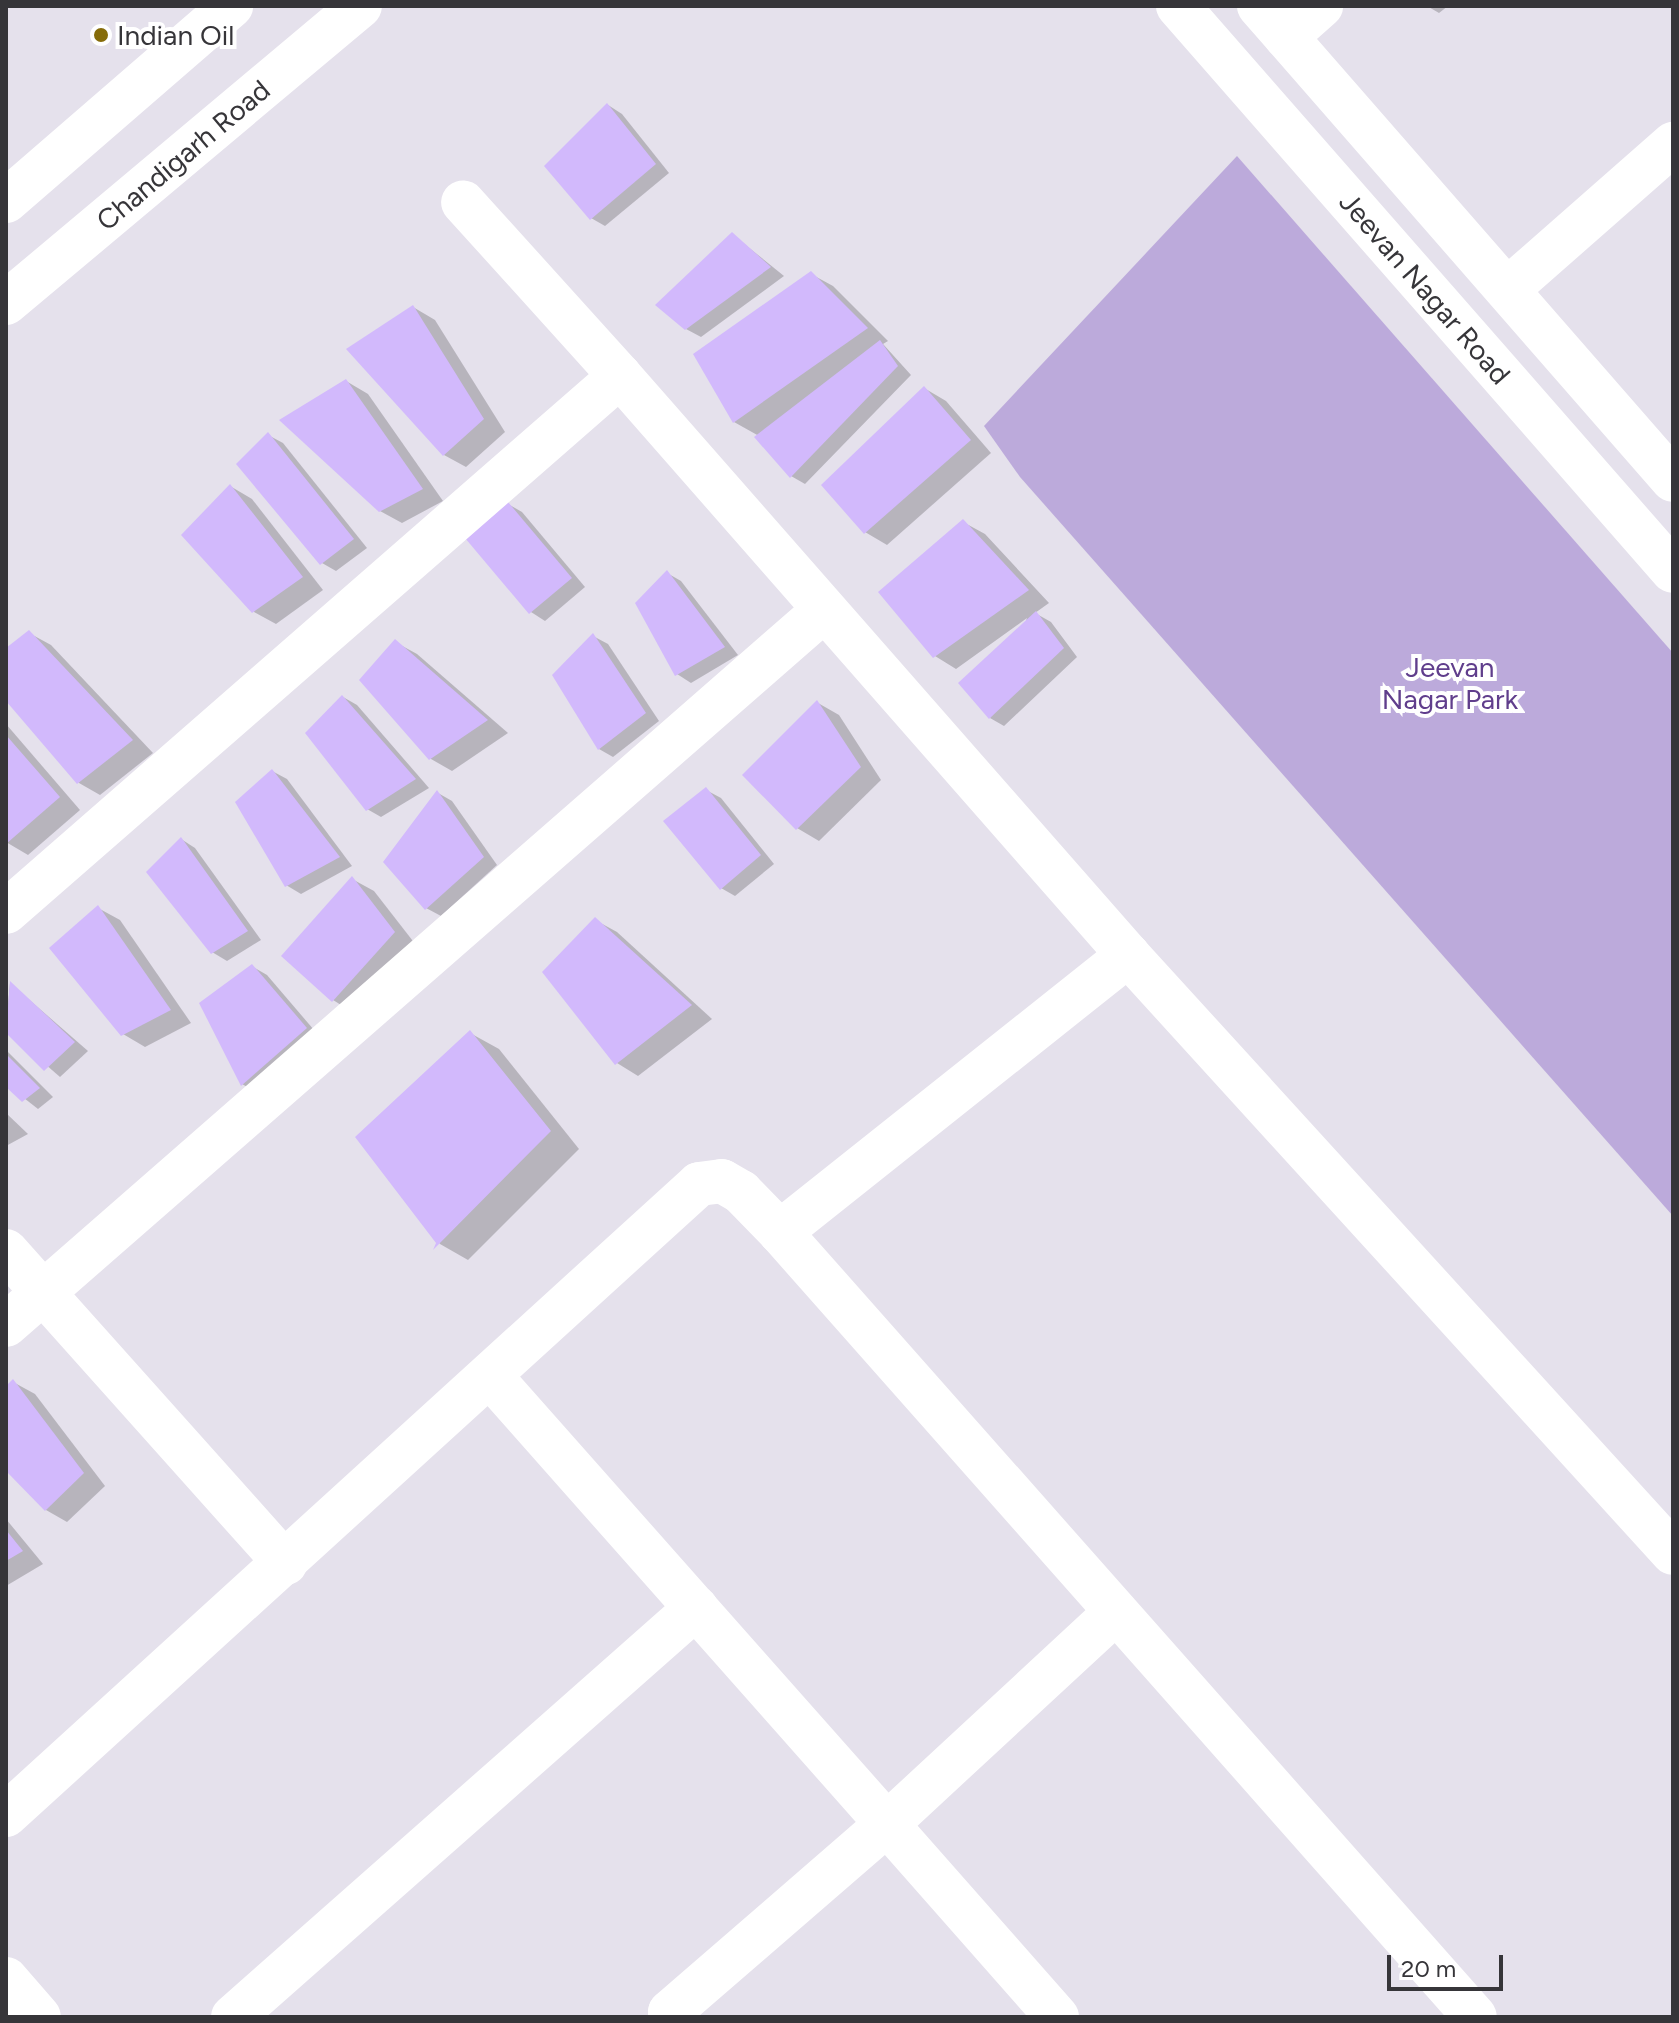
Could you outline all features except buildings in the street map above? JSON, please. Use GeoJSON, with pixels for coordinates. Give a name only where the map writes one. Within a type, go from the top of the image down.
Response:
{"type":"FeatureCollection","features":[{"type":"Feature","properties":{"kind":"street"},"geometry":{"type":"LineString","coordinates":[[6,201],[231,6]]}},
{"type":"Feature","properties":{"kind":"street","name":"Chandigarh Road"},"geometry":{"type":"LineString","coordinates":[[6,303],[360,6]]}},
{"type":"Feature","properties":{"kind":"street","name":"Jeevan Nagar Road"},"geometry":{"type":"LineString","coordinates":[[1178,6],[1673,571]]}},
{"type":"Feature","properties":{"kind":"street"},"geometry":{"type":"LineString","coordinates":[[1321,6],[1273,22],[1673,480]]}},
{"type":"Feature","properties":{"kind":"street"},"geometry":{"type":"LineString","coordinates":[[1508,289],[1673,144]]}},
{"type":"Feature","properties":{"kind":"street"},"geometry":{"type":"LineString","coordinates":[[463,202],[620,376],[1128,955],[1673,1553]]}},
{"type":"Feature","properties":{"kind":"street"},"geometry":{"type":"LineString","coordinates":[[6,912],[620,376]]}},
{"type":"Feature","properties":{"kind":"street"},"geometry":{"type":"LineString","coordinates":[[6,1325],[823,611]]}},
{"type":"Feature","properties":{"kind":"street"},"geometry":{"type":"LineString","coordinates":[[780,1232],[1128,955]]}},
{"type":"Feature","properties":{"kind":"street"},"geometry":{"type":"LineString","coordinates":[[6,1815],[491,1377],[699,1184],[722,1181],[732,1185],[780,1232],[1475,2017]]}},
{"type":"Feature","properties":{"kind":"street"},"geometry":{"type":"LineString","coordinates":[[6,1251],[285,1563]]}},
{"type":"Feature","properties":{"kind":"street"},"geometry":{"type":"LineString","coordinates":[[491,1377],[1057,2017]]}},
{"type":"Feature","properties":{"kind":"street"},"geometry":{"type":"LineString","coordinates":[[233,2017],[696,1608]]}},
{"type":"Feature","properties":{"kind":"street"},"geometry":{"type":"LineString","coordinates":[[669,2015],[887,1824],[1116,1612]]}},
{"type":"Feature","properties":{"kind":"street"},"geometry":{"type":"LineString","coordinates":[[6,1979],[39,2017]]}},
{"type":"Feature","properties":{"kind":"green space","name":"Jeevan Nagar Park"},"geometry":{"type":"Polygon","coordinates":[[[1237,156],[1673,653],[1673,1216],[1020,477],[984,426],[1237,156]]]}},
{"type":"Feature","properties":{"kind":"place","name":"Indian Oil"},"geometry":{"type":"Point","coordinates":[101,35]}}]}
